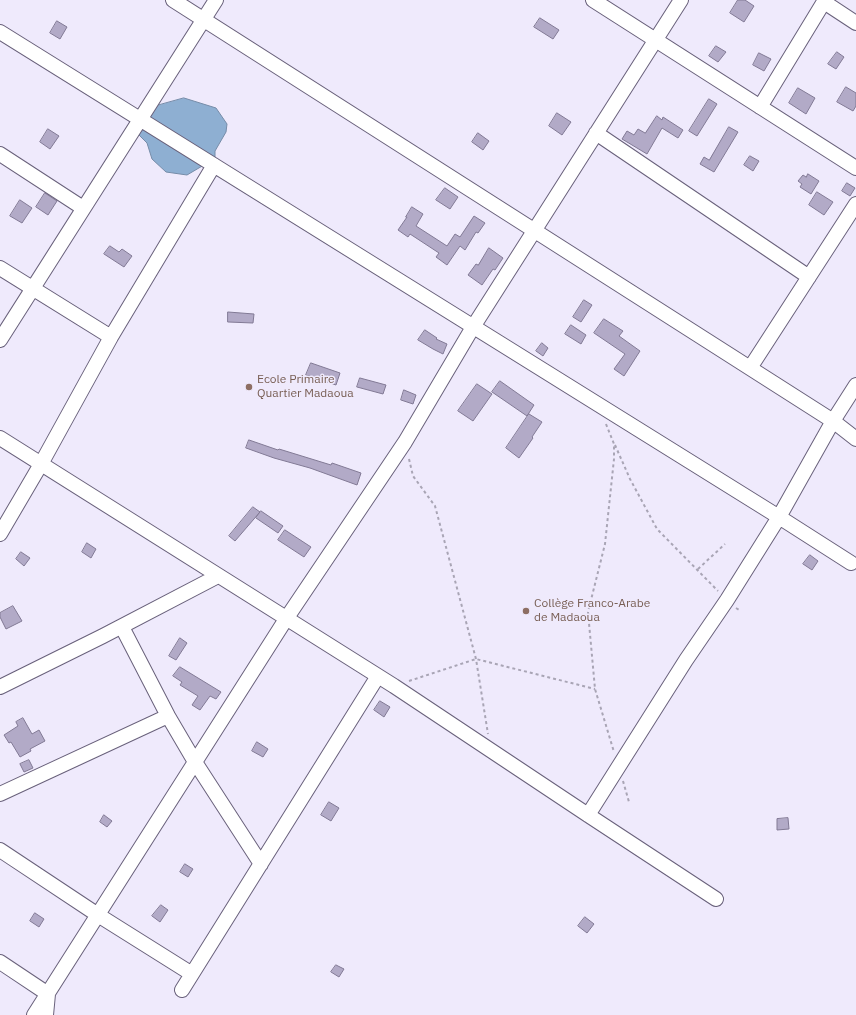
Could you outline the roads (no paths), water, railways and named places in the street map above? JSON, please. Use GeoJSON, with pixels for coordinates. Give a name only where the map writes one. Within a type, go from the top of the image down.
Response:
{"type":"FeatureCollection","features":[{"type":"Feature","properties":{"kind":"street"},"geometry":{"type":"LineString","coordinates":[[172,0],[750,368],[832,421],[856,439]]}},
{"type":"Feature","properties":{"kind":"street"},"geometry":{"type":"LineString","coordinates":[[0,340],[216,0]]}},
{"type":"Feature","properties":{"kind":"street"},"geometry":{"type":"LineString","coordinates":[[593,0],[856,168]]}},
{"type":"Feature","properties":{"kind":"street"},"geometry":{"type":"LineString","coordinates":[[34,1015],[286,619],[405,442],[473,327],[681,0]]}},
{"type":"Feature","properties":{"kind":"street"},"geometry":{"type":"LineString","coordinates":[[760,107],[824,1],[856,23]]}},
{"type":"Feature","properties":{"kind":"street"},"geometry":{"type":"LineString","coordinates":[[0,32],[851,563]]}},
{"type":"Feature","properties":{"kind":"street"},"geometry":{"type":"LineString","coordinates":[[596,133],[809,277]]}},
{"type":"Feature","properties":{"kind":"street"},"geometry":{"type":"LineString","coordinates":[[0,154],[84,208]]}},
{"type":"Feature","properties":{"kind":"street"},"geometry":{"type":"LineString","coordinates":[[0,534],[41,464],[111,337],[214,165]]}},
{"type":"Feature","properties":{"kind":"street"},"geometry":{"type":"LineString","coordinates":[[750,368],[856,204]]}},
{"type":"Feature","properties":{"kind":"street"},"geometry":{"type":"LineString","coordinates":[[0,268],[111,337]]}},
{"type":"Feature","properties":{"kind":"street"},"geometry":{"type":"LineString","coordinates":[[588,816],[618,766],[686,660],[727,600],[779,517],[832,421],[856,385]]}},
{"type":"Feature","properties":{"kind":"street"},"geometry":{"type":"LineString","coordinates":[[0,438],[394,686],[588,816],[716,899]]}},
{"type":"Feature","properties":{"kind":"street"},"geometry":{"type":"LineString","coordinates":[[0,687],[122,627],[218,576]]}},
{"type":"Feature","properties":{"kind":"street"},"geometry":{"type":"LineString","coordinates":[[122,627],[168,716],[195,762],[261,864]]}},
{"type":"Feature","properties":{"kind":"street"},"geometry":{"type":"LineString","coordinates":[[182,990],[378,676]]}},
{"type":"Feature","properties":{"kind":"street"},"geometry":{"type":"LineString","coordinates":[[0,794],[168,716]]}},
{"type":"Feature","properties":{"kind":"street"},"geometry":{"type":"LineString","coordinates":[[0,850],[98,915],[192,974]]}},
{"type":"Feature","properties":{"kind":"street"},"geometry":{"type":"LineString","coordinates":[[0,962],[48,994]]}},
{"type":"Feature","properties":{"kind":"street"},"geometry":{"type":"LineString","coordinates":[[46,1015],[48,994]]}},
{"type":"Feature","properties":{"kind":"water"},"geometry":{"type":"Polygon","coordinates":[[[184,98],[216,108],[227,124],[226,132],[215,151],[215,161],[209,162],[187,175],[166,172],[152,159],[147,143],[137,133],[152,107],[184,98]]]}},
{"type":"Feature","properties":{"kind":"place","name":"Ecole Primaire Quartier Madaoua"},"geometry":{"type":"Point","coordinates":[249,387]}},
{"type":"Feature","properties":{"kind":"place","name":"Collège Franco-Arabe de Madaoua"},"geometry":{"type":"Point","coordinates":[526,611]}}]}
